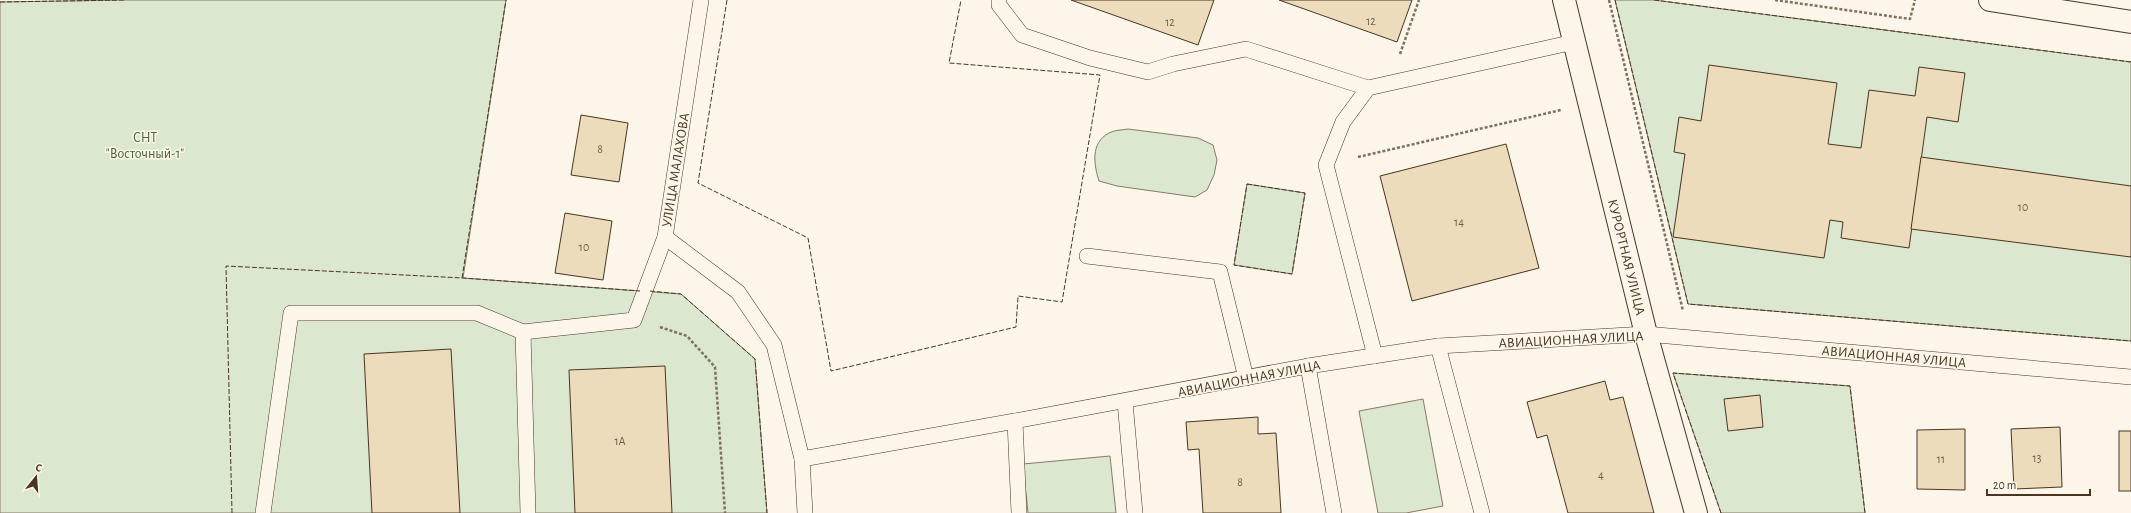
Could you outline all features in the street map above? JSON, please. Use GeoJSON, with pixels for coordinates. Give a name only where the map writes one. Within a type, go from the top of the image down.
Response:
{"type":"FeatureCollection","features":[{"type":"Feature","properties":{"kind":"street","name":"КУРОРТНАЯ УЛИЦА"},"geometry":{"type":"LineString","coordinates":[[1564,0],[1646,334],[1696,513]]}},
{"type":"Feature","properties":{"kind":"street"},"geometry":{"type":"LineString","coordinates":[[1990,0],[2131,22]]}},
{"type":"Feature","properties":{"kind":"lane","name":"УЛИЦА МАЛАХОВА"},"geometry":{"type":"LineString","coordinates":[[702,0],[665,237],[738,292],[774,345],[802,458],[806,513]]}},
{"type":"Feature","properties":{"kind":"lane"},"geometry":{"type":"LineString","coordinates":[[999,0],[999,5],[1022,35],[1090,58],[1148,72],[1173,64],[1246,49],[1368,88],[1574,42]]}},
{"type":"Feature","properties":{"kind":"lane"},"geometry":{"type":"LineString","coordinates":[[1368,88],[1343,122],[1326,165],[1375,356]]}},
{"type":"Feature","properties":{"kind":"lane"},"geometry":{"type":"LineString","coordinates":[[263,513],[291,313],[477,313],[522,332],[634,320],[665,237]]}},
{"type":"Feature","properties":{"kind":"lane"},"geometry":{"type":"LineString","coordinates":[[1087,256],[1220,272],[1246,378]]}},
{"type":"Feature","properties":{"kind":"lane"},"geometry":{"type":"LineString","coordinates":[[522,332],[528,513]]}},
{"type":"Feature","properties":{"kind":"lane","name":"АВИАЦИОННАЯ УЛИЦА"},"geometry":{"type":"LineString","coordinates":[[802,458],[1125,402],[1308,366],[1438,346],[1646,334],[2131,377]]}},
{"type":"Feature","properties":{"kind":"lane"},"geometry":{"type":"LineString","coordinates":[[1438,346],[1482,513]]}},
{"type":"Feature","properties":{"kind":"lane"},"geometry":{"type":"LineString","coordinates":[[1308,366],[1334,513]]}},
{"type":"Feature","properties":{"kind":"lane"},"geometry":{"type":"LineString","coordinates":[[1125,402],[1135,513]]}},
{"type":"Feature","properties":{"kind":"lane"},"geometry":{"type":"LineString","coordinates":[[1015,421],[1019,513]]}},
{"type":"Feature","properties":{"kind":"path"},"geometry":{"type":"LineString","coordinates":[[1390,83],[1419,0]]}},
{"type":"Feature","properties":{"kind":"path"},"geometry":{"type":"LineString","coordinates":[[1609,0],[1689,337]]}},
{"type":"Feature","properties":{"kind":"path"},"geometry":{"type":"LineString","coordinates":[[1775,0],[1910,19],[1915,0]]}},
{"type":"Feature","properties":{"kind":"path"},"geometry":{"type":"LineString","coordinates":[[1326,165],[1589,104]]}},
{"type":"Feature","properties":{"kind":"path"},"geometry":{"type":"LineString","coordinates":[[634,320],[687,336],[715,367],[725,513]]}},
{"type":"Feature","properties":{"kind":"green space","name":"СНТ \"Восточный-1\""},"geometry":{"type":"Polygon","coordinates":[[[125,0],[506,0],[463,278],[681,294],[755,359],[767,513],[0,513],[0,2],[125,0]]]}},
{"type":"Feature","properties":{"kind":"green space"},"geometry":{"type":"Polygon","coordinates":[[[1615,0],[1654,0],[2131,62],[2131,341],[1688,304],[1615,0]]]}},
{"type":"Feature","properties":{"kind":"green space"},"geometry":{"type":"Polygon","coordinates":[[[1128,129],[1198,138],[1213,145],[1217,160],[1214,175],[1207,190],[1195,197],[1117,186],[1099,181],[1095,155],[1099,142],[1103,137],[1111,132],[1128,129]]]}},
{"type":"Feature","properties":{"kind":"green space"},"geometry":{"type":"Polygon","coordinates":[[[1247,184],[1305,193],[1292,274],[1234,265],[1247,184]]]}},
{"type":"Feature","properties":{"kind":"green space"},"geometry":{"type":"Polygon","coordinates":[[[1673,373],[1850,386],[1865,513],[1721,513],[1673,373]]]}},
{"type":"Feature","properties":{"kind":"green space"},"geometry":{"type":"Polygon","coordinates":[[[1423,399],[1443,506],[1406,513],[1378,513],[1359,411],[1423,399]]]}},
{"type":"Feature","properties":{"kind":"green space"},"geometry":{"type":"Polygon","coordinates":[[[1110,456],[1116,513],[1028,513],[1023,464],[1110,456]]]}},
{"type":"Feature","properties":{"kind":"building"},"geometry":{"type":"Polygon","coordinates":[[[1071,0],[1214,0],[1198,45],[1071,0]]]}},
{"type":"Feature","properties":{"kind":"building"},"geometry":{"type":"Polygon","coordinates":[[[1279,0],[1412,0],[1397,42],[1279,0]]]}},
{"type":"Feature","properties":{"kind":"building"},"geometry":{"type":"Polygon","coordinates":[[[1709,65],[1837,83],[1828,144],[1861,148],[1869,90],[1915,96],[1919,67],[1965,73],[1958,122],[1927,117],[1909,248],[1841,238],[1843,222],[1830,220],[1824,258],[1673,237],[1685,154],[1674,152],[1679,117],[1701,121],[1709,65]]]}},
{"type":"Feature","properties":{"kind":"building"},"geometry":{"type":"Polygon","coordinates":[[[581,115],[628,123],[619,182],[571,175],[581,115]]]}},
{"type":"Feature","properties":{"kind":"building"},"geometry":{"type":"Polygon","coordinates":[[[1506,144],[1539,268],[1412,301],[1380,176],[1506,144]]]}},
{"type":"Feature","properties":{"kind":"building"},"geometry":{"type":"Polygon","coordinates":[[[1921,157],[2131,186],[2131,257],[1911,229],[1921,157]]]}},
{"type":"Feature","properties":{"kind":"building"},"geometry":{"type":"Polygon","coordinates":[[[565,213],[612,221],[603,280],[555,273],[565,213]]]}},
{"type":"Feature","properties":{"kind":"building"},"geometry":{"type":"Polygon","coordinates":[[[451,349],[460,513],[372,513],[364,354],[451,349]]]}},
{"type":"Feature","properties":{"kind":"building"},"geometry":{"type":"Polygon","coordinates":[[[665,366],[672,513],[575,513],[569,370],[665,366]]]}},
{"type":"Feature","properties":{"kind":"building"},"geometry":{"type":"Polygon","coordinates":[[[1605,381],[1610,400],[1623,397],[1654,513],[1568,513],[1547,435],[1537,438],[1527,402],[1605,381]]]}},
{"type":"Feature","properties":{"kind":"building"},"geometry":{"type":"Polygon","coordinates":[[[1760,395],[1763,427],[1728,431],[1724,399],[1760,395]]]}},
{"type":"Feature","properties":{"kind":"building"},"geometry":{"type":"Polygon","coordinates":[[[1258,417],[1258,434],[1276,433],[1281,513],[1203,513],[1199,449],[1188,450],[1186,422],[1258,417]]]}},
{"type":"Feature","properties":{"kind":"building"},"geometry":{"type":"Polygon","coordinates":[[[2060,427],[2062,487],[2014,489],[2011,429],[2060,427]]]}},
{"type":"Feature","properties":{"kind":"building"},"geometry":{"type":"Polygon","coordinates":[[[1965,429],[1965,490],[1917,489],[1917,430],[1965,429]]]}},
{"type":"Feature","properties":{"kind":"building"},"geometry":{"type":"Polygon","coordinates":[[[2119,431],[2131,431],[2131,491],[2119,491],[2119,431]]]}},
{"type":"Feature","properties":{"kind":"fence"},"geometry":{"type":"LineString","coordinates":[[0,2],[125,0]]}},
{"type":"Feature","properties":{"kind":"fence"},"geometry":{"type":"LineString","coordinates":[[462,278],[506,0]]}},
{"type":"Feature","properties":{"kind":"fence"},"geometry":{"type":"LineString","coordinates":[[727,0],[698,183],[808,238],[831,371],[1016,327],[1018,296],[1062,302],[1100,75],[949,63],[961,0]]}},
{"type":"Feature","properties":{"kind":"fence"},"geometry":{"type":"LineString","coordinates":[[1615,0],[1688,304],[2131,341]]}},
{"type":"Feature","properties":{"kind":"fence"},"geometry":{"type":"LineString","coordinates":[[1654,0],[2131,62]]}},
{"type":"Feature","properties":{"kind":"fence"},"geometry":{"type":"LineString","coordinates":[[1247,184],[1305,193],[1292,274],[1234,265],[1247,184]]}},
{"type":"Feature","properties":{"kind":"fence"},"geometry":{"type":"LineString","coordinates":[[232,513],[226,266],[463,278],[640,291]]}},
{"type":"Feature","properties":{"kind":"fence"},"geometry":{"type":"LineString","coordinates":[[650,291],[681,294],[755,359],[767,513]]}},
{"type":"Feature","properties":{"kind":"fence"},"geometry":{"type":"LineString","coordinates":[[1721,513],[1673,373],[1850,386],[1865,513]]}}]}
